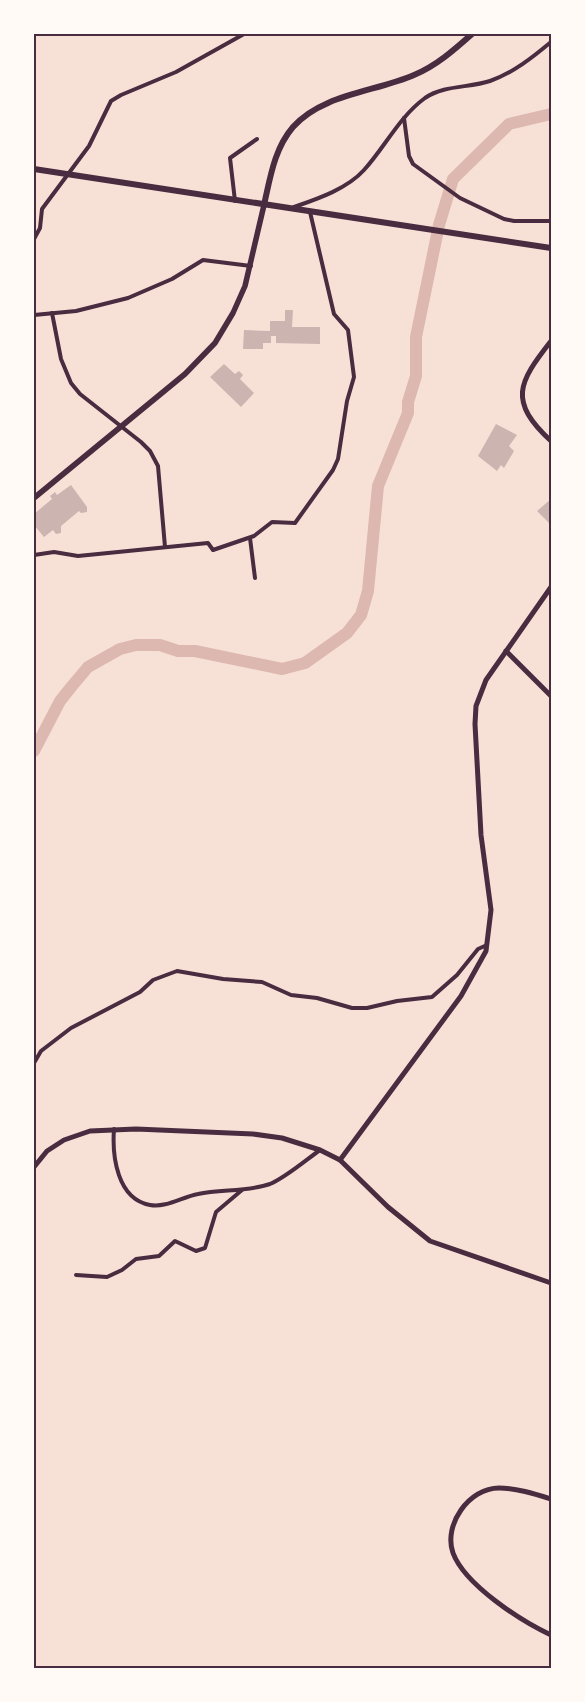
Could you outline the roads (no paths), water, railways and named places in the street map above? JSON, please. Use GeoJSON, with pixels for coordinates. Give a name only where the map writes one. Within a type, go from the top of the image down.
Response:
{"type":"FeatureCollection","features":[{"type":"Feature","properties":{"kind":"main road"},"geometry":{"type":"LineString","coordinates":[[34,498],[186,374],[206,353],[233,313],[251,266],[276,158],[288,133],[298,122],[325,105],[420,72],[438,62],[472,34]]}},
{"type":"Feature","properties":{"kind":"main road"},"geometry":{"type":"LineString","coordinates":[[34,169],[551,248]]}},
{"type":"Feature","properties":{"kind":"street"},"geometry":{"type":"LineString","coordinates":[[34,240],[40,228],[42,209],[88,146],[111,101],[176,72],[244,34]]}},
{"type":"Feature","properties":{"kind":"street"},"geometry":{"type":"LineString","coordinates":[[288,209],[322,198],[361,174],[404,118],[429,95],[441,90],[490,81],[522,64],[551,42]]}},
{"type":"Feature","properties":{"kind":"street"},"geometry":{"type":"LineString","coordinates":[[404,118],[410,160],[417,168],[460,198],[508,221],[551,221]]}},
{"type":"Feature","properties":{"kind":"street"},"geometry":{"type":"LineString","coordinates":[[235,201],[230,158],[257,139]]}},
{"type":"Feature","properties":{"kind":"street"},"geometry":{"type":"LineString","coordinates":[[34,555],[54,552],[78,556],[208,543],[213,550],[250,538],[272,522],[295,523],[333,470],[338,459],[347,401],[354,377],[348,330],[334,314],[310,212]]}},
{"type":"Feature","properties":{"kind":"street"},"geometry":{"type":"LineString","coordinates":[[34,315],[76,311],[128,298],[172,279],[204,260],[251,266]]}},
{"type":"Feature","properties":{"kind":"street"},"geometry":{"type":"LineString","coordinates":[[52,313],[61,359],[71,384],[80,394],[122,426],[150,451],[158,466],[165,547]]}},
{"type":"Feature","properties":{"kind":"street"},"geometry":{"type":"LineString","coordinates":[[551,341],[529,369],[523,385],[524,405],[529,418],[551,441]]}},
{"type":"Feature","properties":{"kind":"street"},"geometry":{"type":"LineString","coordinates":[[250,538],[255,578]]}},
{"type":"Feature","properties":{"kind":"street"},"geometry":{"type":"LineString","coordinates":[[340,1160],[461,996],[486,951],[491,910],[481,835],[475,724],[476,706],[486,680],[551,587]]}},
{"type":"Feature","properties":{"kind":"street"},"geometry":{"type":"LineString","coordinates":[[506,651],[551,696]]}},
{"type":"Feature","properties":{"kind":"street"},"geometry":{"type":"LineString","coordinates":[[34,1062],[41,1051],[71,1028],[140,992],[153,980],[177,971],[223,980],[262,982],[291,995],[317,998],[352,1008],[366,1008],[397,1001],[432,997],[457,974],[478,949],[487,945]]}},
{"type":"Feature","properties":{"kind":"street"},"geometry":{"type":"LineString","coordinates":[[114,1130],[115,1159],[119,1177],[135,1200],[151,1205],[168,1204],[198,1194],[242,1190],[270,1184],[320,1150]]}},
{"type":"Feature","properties":{"kind":"street"},"geometry":{"type":"LineString","coordinates":[[34,1167],[47,1151],[64,1140],[90,1131],[253,1134],[282,1138],[320,1150],[340,1160],[388,1207],[430,1241],[551,1283]]}},
{"type":"Feature","properties":{"kind":"street"},"geometry":{"type":"LineString","coordinates":[[76,1275],[107,1277],[122,1270],[136,1259],[159,1256],[175,1241],[196,1251],[205,1248],[216,1212],[242,1190]]}},
{"type":"Feature","properties":{"kind":"street"},"geometry":{"type":"LineString","coordinates":[[551,1499],[498,1488],[478,1494],[456,1514],[451,1538],[453,1553],[469,1578],[524,1620],[551,1635]]}},
{"type":"Feature","properties":{"kind":"waterway"},"geometry":{"type":"LineString","coordinates":[[34,751],[60,701],[88,667],[120,649],[136,645],[160,645],[178,651],[195,651],[282,669],[305,663],[347,633],[361,615],[368,591],[378,486],[408,413],[408,402],[416,376],[416,337],[439,225],[453,179],[509,124],[551,114]]}}]}
